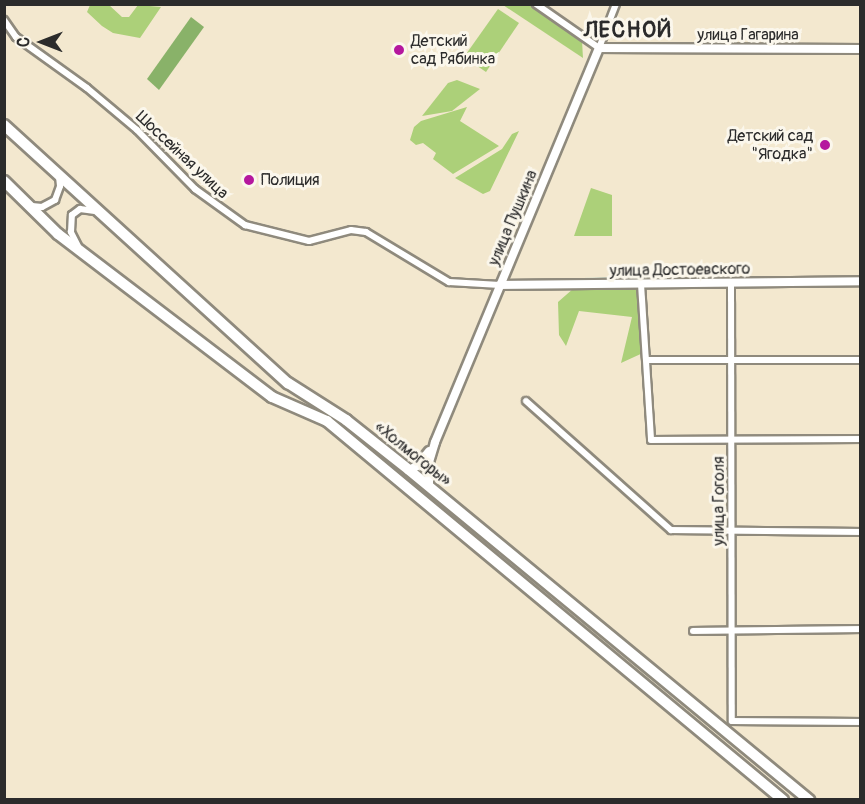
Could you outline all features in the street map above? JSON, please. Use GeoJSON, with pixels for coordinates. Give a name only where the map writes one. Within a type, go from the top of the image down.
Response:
{"type":"FeatureCollection","features":[{"type":"Feature","properties":{"kind":"highway","name":"«Холмогоры»"},"geometry":{"type":"LineString","coordinates":[[4,125],[288,383],[346,420],[409,470],[809,800]]}},
{"type":"Feature","properties":{"kind":"highway","name":"«Холмогоры»"},"geometry":{"type":"LineString","coordinates":[[4,181],[24,202],[81,250],[272,397],[327,421],[783,800]]}},
{"type":"Feature","properties":{"kind":"street"},"geometry":{"type":"LineString","coordinates":[[536,4],[599,48]]}},
{"type":"Feature","properties":{"kind":"street","name":"улица Пушкина"},"geometry":{"type":"LineString","coordinates":[[435,442],[616,4]]}},
{"type":"Feature","properties":{"kind":"street","name":"Шоссейная улица"},"geometry":{"type":"LineString","coordinates":[[4,21],[16,37],[87,88],[137,130],[195,189],[245,225],[309,241],[351,230],[366,232],[449,282],[500,285]]}},
{"type":"Feature","properties":{"kind":"street","name":"улица Гагарина"},"geometry":{"type":"LineString","coordinates":[[599,48],[861,49]]}},
{"type":"Feature","properties":{"kind":"street"},"geometry":{"type":"LineString","coordinates":[[24,202],[42,207],[55,200],[60,182],[53,169]]}},
{"type":"Feature","properties":{"kind":"street"},"geometry":{"type":"LineString","coordinates":[[81,250],[71,232],[72,216],[85,208],[106,217]]}},
{"type":"Feature","properties":{"kind":"street","name":"улица Достоевского"},"geometry":{"type":"LineString","coordinates":[[500,285],[861,281]]}},
{"type":"Feature","properties":{"kind":"street","name":"улица Гоголя"},"geometry":{"type":"LineString","coordinates":[[730,282],[732,721],[861,722]]}},
{"type":"Feature","properties":{"kind":"street"},"geometry":{"type":"LineString","coordinates":[[641,284],[648,360],[651,440],[861,439]]}},
{"type":"Feature","properties":{"kind":"street"},"geometry":{"type":"LineString","coordinates":[[648,360],[861,360]]}},
{"type":"Feature","properties":{"kind":"street"},"geometry":{"type":"LineString","coordinates":[[526,401],[671,530],[732,533],[861,532]]}},
{"type":"Feature","properties":{"kind":"street"},"geometry":{"type":"LineString","coordinates":[[409,470],[425,459],[435,442]]}},
{"type":"Feature","properties":{"kind":"street"},"geometry":{"type":"LineString","coordinates":[[429,487],[429,462],[435,442]]}},
{"type":"Feature","properties":{"kind":"street"},"geometry":{"type":"LineString","coordinates":[[693,631],[861,629]]}},
{"type":"Feature","properties":{"kind":"green space"},"geometry":{"type":"Polygon","coordinates":[[[90,5],[109,5],[122,17],[129,17],[138,5],[161,7],[140,38],[113,33],[102,26],[87,12],[90,5]]]}},
{"type":"Feature","properties":{"kind":"green space"},"geometry":{"type":"Polygon","coordinates":[[[503,5],[531,5],[582,41],[583,58],[503,5]]]}},
{"type":"Feature","properties":{"kind":"green space"},"geometry":{"type":"Polygon","coordinates":[[[498,9],[519,23],[486,72],[464,57],[498,9]]]}},
{"type":"Feature","properties":{"kind":"green space"},"geometry":{"type":"Polygon","coordinates":[[[191,17],[204,27],[159,90],[147,79],[191,17]]]}},
{"type":"Feature","properties":{"kind":"green space"},"geometry":{"type":"Polygon","coordinates":[[[457,80],[480,89],[452,111],[422,116],[448,83],[457,80]]]}},
{"type":"Feature","properties":{"kind":"green space"},"geometry":{"type":"Polygon","coordinates":[[[467,107],[460,121],[499,146],[453,174],[433,159],[436,153],[423,143],[416,145],[410,140],[414,127],[421,121],[467,107]]]}},
{"type":"Feature","properties":{"kind":"green space"},"geometry":{"type":"Polygon","coordinates":[[[519,131],[490,191],[483,194],[455,178],[502,149],[512,134],[519,131]]]}},
{"type":"Feature","properties":{"kind":"green space"},"geometry":{"type":"Polygon","coordinates":[[[591,188],[612,195],[612,236],[574,236],[591,188]]]}},
{"type":"Feature","properties":{"kind":"green space"},"geometry":{"type":"Polygon","coordinates":[[[574,288],[637,289],[645,352],[621,363],[632,317],[579,311],[566,346],[559,335],[558,302],[574,288]]]}},
{"type":"Feature","properties":{"kind":"waterway"},"geometry":{"type":"LineString","coordinates":[[627,43],[774,45]]}},
{"type":"Feature","properties":{"kind":"waterway"},"geometry":{"type":"LineString","coordinates":[[580,279],[860,277]]}},
{"type":"Feature","properties":{"kind":"place","name":"Детский сад Рябинка"},"geometry":{"type":"Point","coordinates":[399,50]}},
{"type":"Feature","properties":{"kind":"place","name":"Детский сад \"Ягодка\""},"geometry":{"type":"Point","coordinates":[825,145]}},
{"type":"Feature","properties":{"kind":"place","name":"Полиция"},"geometry":{"type":"Point","coordinates":[249,180]}},
{"type":"Feature","properties":{"kind":"district","name":"ЛЕСНОЙ"},"geometry":{"type":"Point","coordinates":[628,31]}}]}
